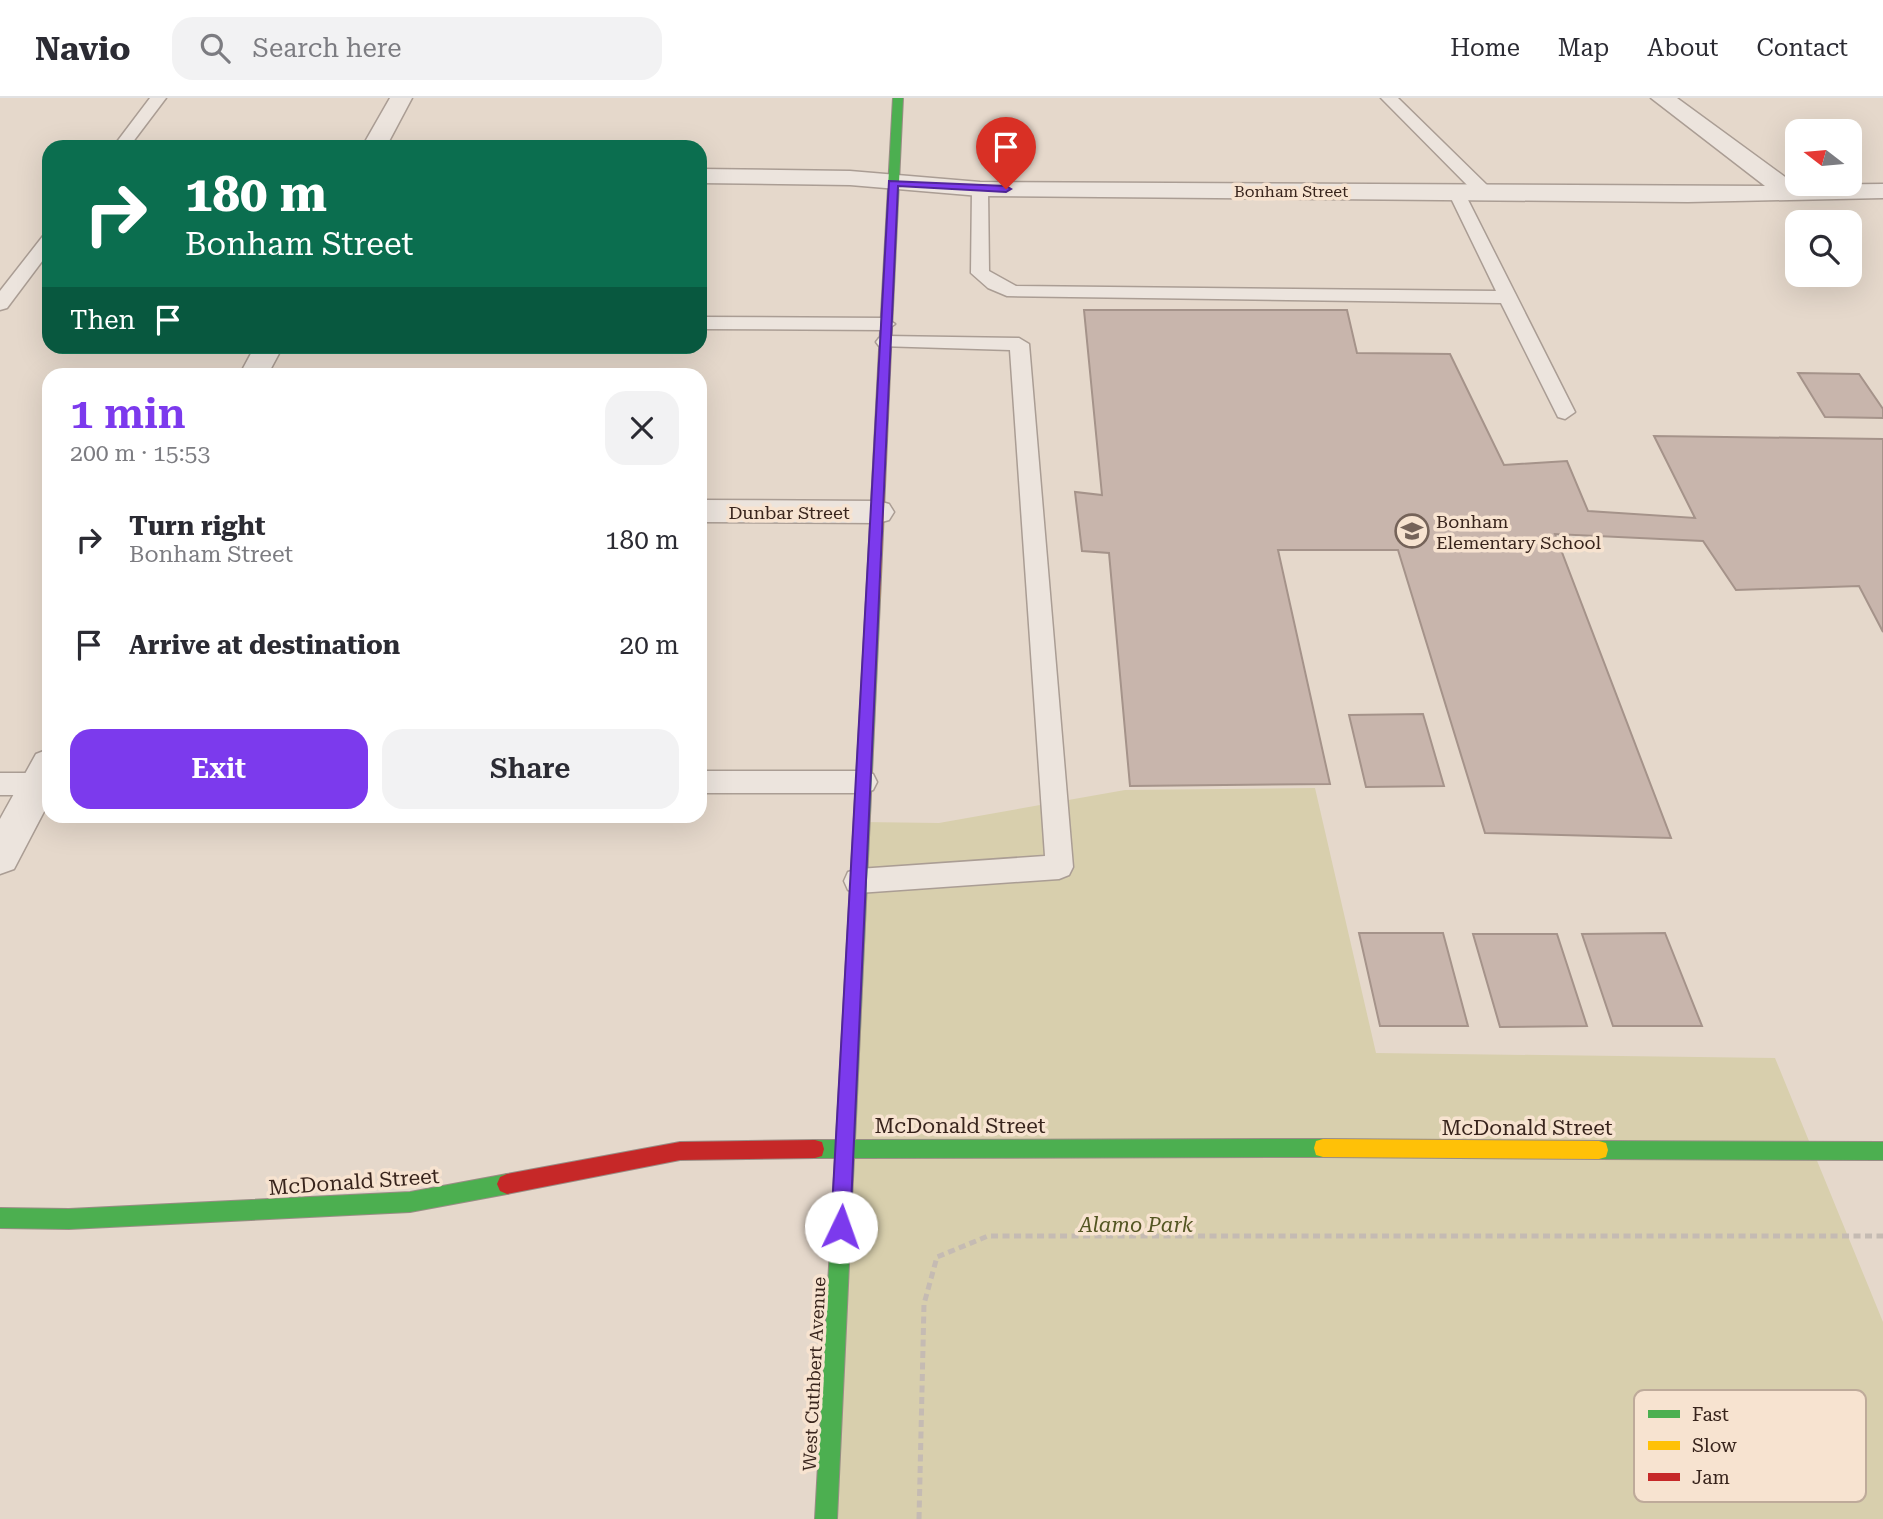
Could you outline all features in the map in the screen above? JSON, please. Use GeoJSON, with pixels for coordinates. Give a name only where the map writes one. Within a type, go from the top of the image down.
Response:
{"type":"FeatureCollection","features":[{"type":"Feature","properties":{"kind":"street"},"geometry":{"type":"LineString","coordinates":[[378,140],[401,98]]}},
{"type":"Feature","properties":{"kind":"street","name":"West Cuthbert Avenue"},"geometry":{"type":"LineString","coordinates":[[826,1519],[898,98]]}},
{"type":"Feature","properties":{"kind":"street"},"geometry":{"type":"LineString","coordinates":[[1662,98],[1785,189]]}},
{"type":"Feature","properties":{"kind":"street","name":"Bonham Street"},"geometry":{"type":"LineString","coordinates":[[707,176],[850,178],[979,188],[1785,194]]}},
{"type":"Feature","properties":{"kind":"street","name":"Bonham Street"},"geometry":{"type":"LineString","coordinates":[[1862,192],[1883,191]]}},
{"type":"Feature","properties":{"kind":"street","name":"Dunbar Street"},"geometry":{"type":"LineString","coordinates":[[707,511],[878,513]]}},
{"type":"Feature","properties":{"kind":"street"},"geometry":{"type":"LineString","coordinates":[[0,857],[42,785]]}},
{"type":"Feature","properties":{"kind":"street","name":"McDonald Street"},"geometry":{"type":"LineString","coordinates":[[0,1218],[94,1218],[410,1202],[680,1151],[845,1148],[1883,1151]]}},
{"type":"Feature","properties":{"kind":"lane"},"geometry":{"type":"LineString","coordinates":[[126,140],[158,98]]}},
{"type":"Feature","properties":{"kind":"lane"},"geometry":{"type":"LineString","coordinates":[[1389,98],[1484,192]]}},
{"type":"Feature","properties":{"kind":"lane"},"geometry":{"type":"LineString","coordinates":[[979,188],[980,273],[994,284],[1014,292],[1506,297]]}},
{"type":"Feature","properties":{"kind":"lane"},"geometry":{"type":"LineString","coordinates":[[1456,192],[1565,412]]}},
{"type":"Feature","properties":{"kind":"lane"},"geometry":{"type":"LineString","coordinates":[[0,304],[42,249]]}},
{"type":"Feature","properties":{"kind":"lane"},"geometry":{"type":"LineString","coordinates":[[707,323],[886,333],[1019,344],[1059,867],[858,881]]}},
{"type":"Feature","properties":{"kind":"lane"},"geometry":{"type":"LineString","coordinates":[[0,784],[42,779]]}},
{"type":"Feature","properties":{"kind":"lane"},"geometry":{"type":"LineString","coordinates":[[707,782],[864,782]]}},
{"type":"Feature","properties":{"kind":"path"},"geometry":{"type":"LineString","coordinates":[[919,1519],[924,1304],[937,1257],[988,1236],[1883,1236]]}},
{"type":"Feature","properties":{"kind":"green space","name":"Alamo Park"},"geometry":{"type":"Polygon","coordinates":[[[1315,788],[1376,1053],[1775,1058],[1883,1322],[1883,1519],[825,1519],[862,822],[939,823],[1125,790],[1315,788]]]}},
{"type":"Feature","properties":{"kind":"building"},"geometry":{"type":"Polygon","coordinates":[[[1084,310],[1347,310],[1357,353],[1450,354],[1504,465],[1567,461],[1588,511],[1695,518],[1654,436],[1883,439],[1883,632],[1859,586],[1736,590],[1703,541],[1555,534],[1671,838],[1485,833],[1398,550],[1278,550],[1330,784],[1130,786],[1109,553],[1082,551],[1075,492],[1102,495],[1084,310]]]}},
{"type":"Feature","properties":{"kind":"building"},"geometry":{"type":"Polygon","coordinates":[[[1798,373],[1859,374],[1883,409],[1883,418],[1825,417],[1798,373]]]}},
{"type":"Feature","properties":{"kind":"building"},"geometry":{"type":"Polygon","coordinates":[[[1423,714],[1444,786],[1366,787],[1349,715],[1423,714]]]}},
{"type":"Feature","properties":{"kind":"building"},"geometry":{"type":"Polygon","coordinates":[[[1359,933],[1443,933],[1468,1026],[1380,1026],[1359,933]]]}},
{"type":"Feature","properties":{"kind":"building"},"geometry":{"type":"Polygon","coordinates":[[[1665,933],[1702,1026],[1613,1026],[1582,934],[1665,933]]]}},
{"type":"Feature","properties":{"kind":"building"},"geometry":{"type":"Polygon","coordinates":[[[1473,934],[1557,934],[1587,1026],[1500,1027],[1473,934]]]}},
{"type":"Feature","properties":{"kind":"traffic: fast"},"geometry":{"type":"LineString","coordinates":[[885,350],[898,98]]}},
{"type":"Feature","properties":{"kind":"traffic: fast"},"geometry":{"type":"LineString","coordinates":[[826,1519],[873,600]]}},
{"type":"Feature","properties":{"kind":"traffic: fast"},"geometry":{"type":"LineString","coordinates":[[815,1149],[1323,1148]]}},
{"type":"Feature","properties":{"kind":"traffic: fast"},"geometry":{"type":"LineString","coordinates":[[1599,1150],[1883,1151]]}},
{"type":"Feature","properties":{"kind":"traffic: fast"},"geometry":{"type":"LineString","coordinates":[[0,1218],[69,1219],[410,1202],[507,1184]]}},
{"type":"Feature","properties":{"kind":"traffic: slow"},"geometry":{"type":"LineString","coordinates":[[873,600],[885,350]]}},
{"type":"Feature","properties":{"kind":"traffic: slow"},"geometry":{"type":"LineString","coordinates":[[1323,1148],[1599,1150]]}},
{"type":"Feature","properties":{"kind":"traffic: jam"},"geometry":{"type":"LineString","coordinates":[[507,1184],[680,1151],[815,1149]]}},
{"type":"Feature","properties":{"kind":"place","name":"Bonham Elementary School"},"geometry":{"type":"Point","coordinates":[1412,531]}},
{"type":"Feature","properties":{"kind":"route"},"geometry":{"type":"LineString","coordinates":[[841,1227],[893,183],[1006,189]]}}]}
